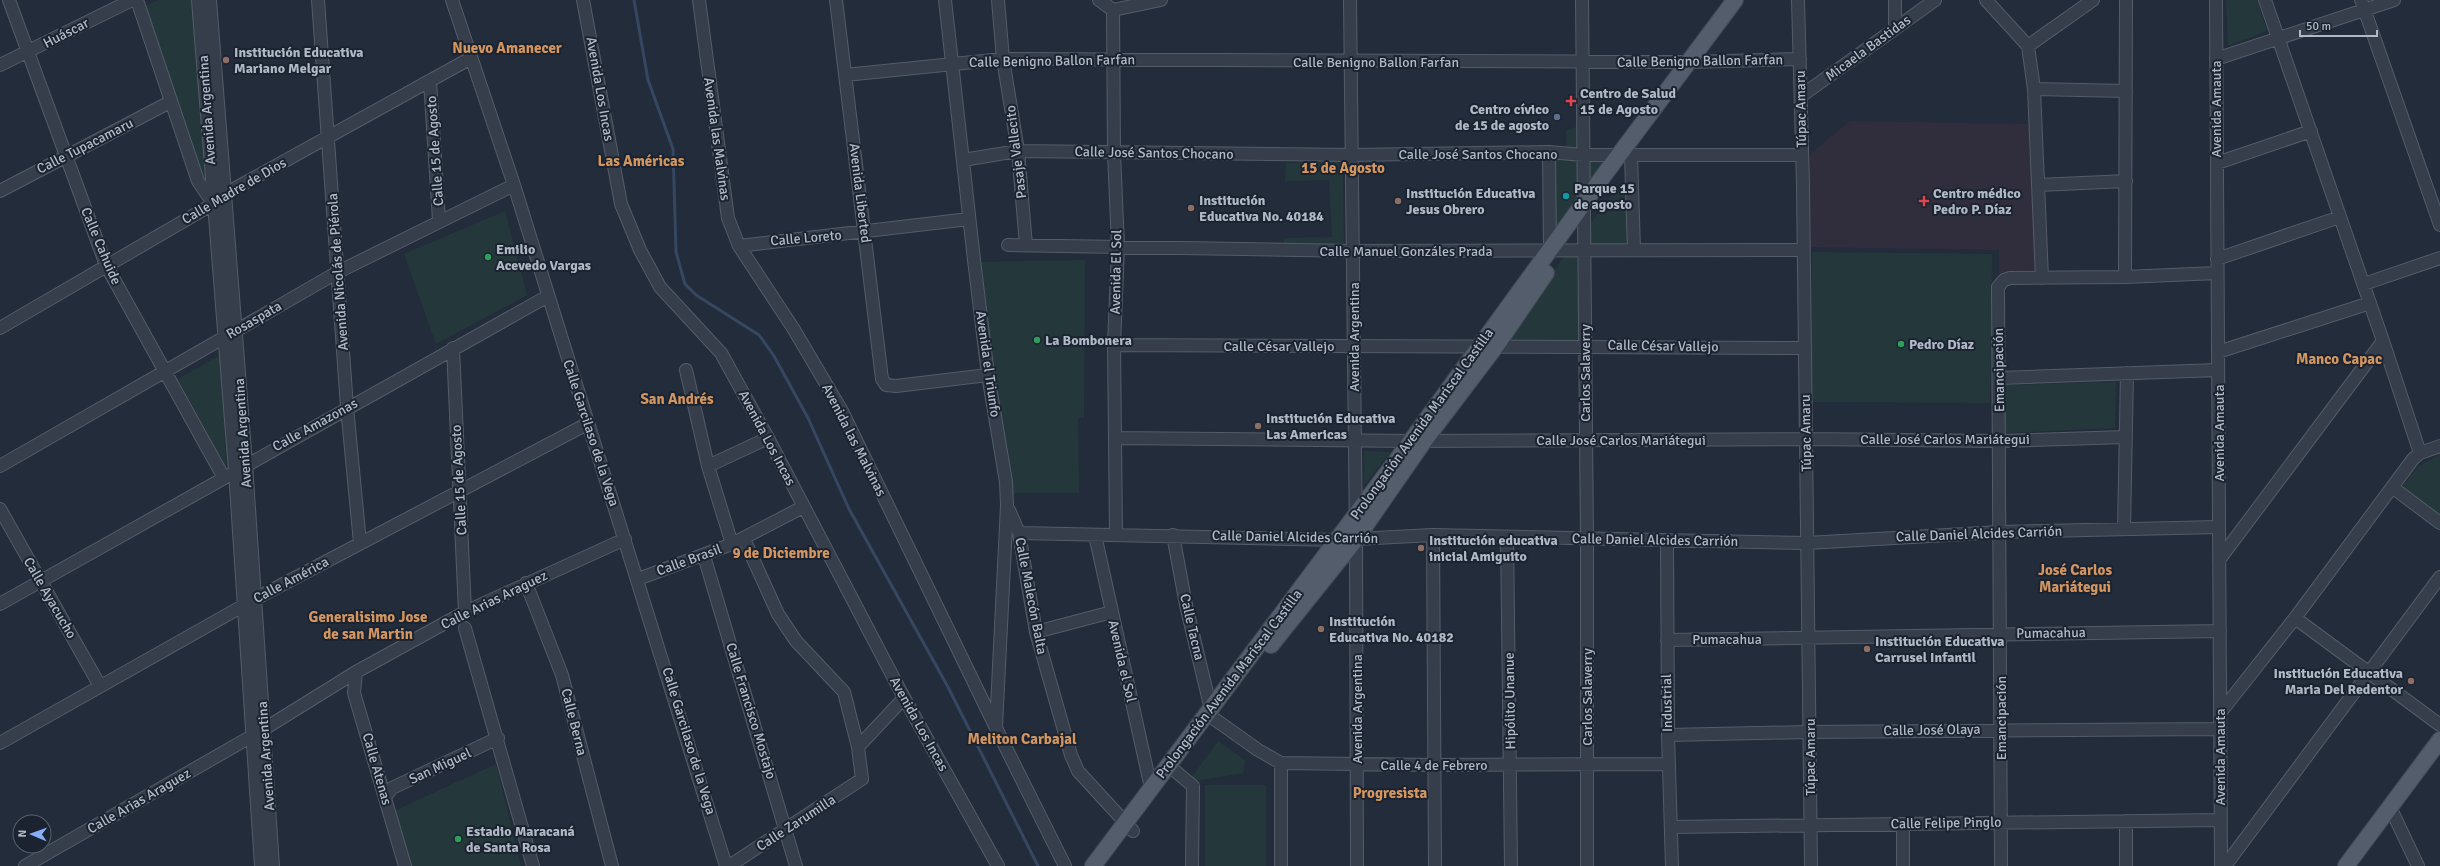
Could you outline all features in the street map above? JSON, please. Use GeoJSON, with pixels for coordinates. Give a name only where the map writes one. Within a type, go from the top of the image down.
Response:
{"type":"FeatureCollection","features":[{"type":"Feature","properties":{"kind":"main road","name":"Prolongación Avenida Mariscal Castilla"},"geometry":{"type":"LineString","coordinates":[[1695,62],[1735,0]]}},
{"type":"Feature","properties":{"kind":"main road","name":"Prolongación Avenida Mariscal Castilla"},"geometry":{"type":"LineString","coordinates":[[1093,866],[1129,828],[1355,516],[1496,346],[1585,202],[1625,155],[1695,62],[1747,0]]}},
{"type":"Feature","properties":{"kind":"main road","name":"Prolongación Avenida Mariscal Castilla"},"geometry":{"type":"LineString","coordinates":[[1212,713],[1356,539],[1417,441],[1479,346],[1556,250],[1584,218],[1625,155]]}},
{"type":"Feature","properties":{"kind":"main road"},"geometry":{"type":"LineString","coordinates":[[2346,866],[2440,740]]}},
{"type":"Feature","properties":{"kind":"main road","name":"Prolongación Avenida Mariscal Castilla"},"geometry":{"type":"LineString","coordinates":[[1107,866],[1151,788],[1171,768]]}},
{"type":"Feature","properties":{"kind":"street","name":"Calle Cahuide"},"geometry":{"type":"LineString","coordinates":[[9,0],[106,265],[163,372],[224,478]]}},
{"type":"Feature","properties":{"kind":"street","name":"Huáscar"},"geometry":{"type":"LineString","coordinates":[[0,65],[132,0]]}},
{"type":"Feature","properties":{"kind":"street"},"geometry":{"type":"LineString","coordinates":[[137,0],[170,102],[198,181],[213,204]]}},
{"type":"Feature","properties":{"kind":"street","name":"Avenida Argentina"},"geometry":{"type":"LineString","coordinates":[[198,0],[213,204],[235,329],[234,387]]}},
{"type":"Feature","properties":{"kind":"street","name":"Avenida Argentina"},"geometry":{"type":"LineString","coordinates":[[210,0],[225,194],[225,337],[246,464],[264,729],[271,865]]}},
{"type":"Feature","properties":{"kind":"street","name":"Avenida Nicolás de Piérola"},"geometry":{"type":"LineString","coordinates":[[318,0],[330,137],[347,407],[360,543]]}},
{"type":"Feature","properties":{"kind":"street","name":"Calle Garcilaso de la Vega"},"geometry":{"type":"LineString","coordinates":[[452,0],[514,185],[587,424],[638,578],[728,866]]}},
{"type":"Feature","properties":{"kind":"street","name":"Avenida Los Incas"},"geometry":{"type":"LineString","coordinates":[[583,0],[621,204],[640,250],[660,287],[721,353],[768,438],[904,698],[998,866]]}},
{"type":"Feature","properties":{"kind":"street","name":"Avenida las Malvinas"},"geometry":{"type":"LineString","coordinates":[[698,0],[728,218],[739,246],[793,328],[842,411],[996,728],[1065,866]]}},
{"type":"Feature","properties":{"kind":"street","name":"Avenida Liberted"},"geometry":{"type":"LineString","coordinates":[[836,0],[882,379],[886,385],[896,386],[988,375]]}},
{"type":"Feature","properties":{"kind":"street","name":"Avenida el Triunfo"},"geometry":{"type":"LineString","coordinates":[[945,0],[988,375],[1006,482],[1007,505],[996,728]]}},
{"type":"Feature","properties":{"kind":"street"},"geometry":{"type":"LineString","coordinates":[[998,0],[1003,59]]}},
{"type":"Feature","properties":{"kind":"street"},"geometry":{"type":"LineString","coordinates":[[1099,0],[1113,10],[1161,0]]}},
{"type":"Feature","properties":{"kind":"street","name":"Avenida Argentina"},"geometry":{"type":"LineString","coordinates":[[1350,0],[1356,539],[1357,866]]}},
{"type":"Feature","properties":{"kind":"street","name":"Carlos Salaverry"},"geometry":{"type":"LineString","coordinates":[[1582,0],[1585,202],[1583,250],[1586,345],[1587,866]]}},
{"type":"Feature","properties":{"kind":"street","name":"Túpac Amaru"},"geometry":{"type":"LineString","coordinates":[[1798,0],[1802,156],[1811,866]]}},
{"type":"Feature","properties":{"kind":"street"},"geometry":{"type":"LineString","coordinates":[[1895,0],[1895,28]]}},
{"type":"Feature","properties":{"kind":"street","name":"Micaela Bastidas"},"geometry":{"type":"LineString","coordinates":[[1801,96],[1935,0]]}},
{"type":"Feature","properties":{"kind":"street"},"geometry":{"type":"LineString","coordinates":[[1986,0],[2028,46],[2034,89],[2042,278],[2125,277],[2217,273]]}},
{"type":"Feature","properties":{"kind":"street"},"geometry":{"type":"LineString","coordinates":[[2028,46],[2093,0]]}},
{"type":"Feature","properties":{"kind":"street"},"geometry":{"type":"LineString","coordinates":[[2125,277],[2126,0]]}},
{"type":"Feature","properties":{"kind":"street","name":"Avenida Amauta"},"geometry":{"type":"LineString","coordinates":[[2216,0],[2221,866]]}},
{"type":"Feature","properties":{"kind":"street"},"geometry":{"type":"LineString","coordinates":[[2265,0],[2364,284],[2420,453]]}},
{"type":"Feature","properties":{"kind":"street"},"geometry":{"type":"LineString","coordinates":[[2216,59],[2279,38],[2363,5],[2394,0]]}},
{"type":"Feature","properties":{"kind":"street"},"geometry":{"type":"LineString","coordinates":[[2363,5],[2440,225]]}},
{"type":"Feature","properties":{"kind":"street","name":"Avenida El Sol"},"geometry":{"type":"LineString","coordinates":[[1113,10],[1114,153],[1118,246],[1114,345],[1116,534]]}},
{"type":"Feature","properties":{"kind":"street","name":"Calle Madre de Dios"},"geometry":{"type":"LineString","coordinates":[[0,328],[213,204],[225,194],[472,58]]}},
{"type":"Feature","properties":{"kind":"street","name":"Calle Benigno Ballon Farfan"},"geometry":{"type":"LineString","coordinates":[[845,75],[1003,59],[1351,62],[1695,62],[1800,59]]}},
{"type":"Feature","properties":{"kind":"street","name":"Pasaje Vallecito"},"geometry":{"type":"LineString","coordinates":[[1003,59],[1018,151],[1026,245]]}},
{"type":"Feature","properties":{"kind":"street","name":"Calle 15 de Agosto"},"geometry":{"type":"LineString","coordinates":[[430,81],[439,220]]}},
{"type":"Feature","properties":{"kind":"street"},"geometry":{"type":"LineString","coordinates":[[2034,89],[2126,91]]}},
{"type":"Feature","properties":{"kind":"street","name":"Calle Tupacamaru"},"geometry":{"type":"LineString","coordinates":[[0,191],[65,155],[170,102]]}},
{"type":"Feature","properties":{"kind":"street"},"geometry":{"type":"LineString","coordinates":[[2217,163],[2311,132]]}},
{"type":"Feature","properties":{"kind":"street","name":"Calle José Santos Chocano"},"geometry":{"type":"LineString","coordinates":[[963,160],[1018,151],[1352,155],[1549,152],[1584,155],[1802,156]]}},
{"type":"Feature","properties":{"kind":"street"},"geometry":{"type":"LineString","coordinates":[[1549,152],[1556,250]]}},
{"type":"Feature","properties":{"kind":"street"},"geometry":{"type":"LineString","coordinates":[[1625,155],[1634,250]]}},
{"type":"Feature","properties":{"kind":"street"},"geometry":{"type":"LineString","coordinates":[[2039,185],[2126,181]]}},
{"type":"Feature","properties":{"kind":"street","name":"Rosaspata"},"geometry":{"type":"LineString","coordinates":[[0,466],[225,337],[235,329],[338,272],[439,220],[514,185]]}},
{"type":"Feature","properties":{"kind":"street"},"geometry":{"type":"LineString","coordinates":[[2217,259],[2340,217]]}},
{"type":"Feature","properties":{"kind":"street","name":"Calle Loreto"},"geometry":{"type":"LineString","coordinates":[[739,246],[770,241],[865,232],[969,219]]}},
{"type":"Feature","properties":{"kind":"street","name":"Calle Manuel Gonzáles Prada"},"geometry":{"type":"LineString","coordinates":[[1008,245],[1118,246],[1353,252],[1803,250]]}},
{"type":"Feature","properties":{"kind":"street"},"geometry":{"type":"LineString","coordinates":[[2364,284],[2440,258]]}},
{"type":"Feature","properties":{"kind":"street","name":"Emancipación"},"geometry":{"type":"LineString","coordinates":[[2001,866],[2000,378],[1998,292],[2000,283],[2010,278],[2042,278]]}},
{"type":"Feature","properties":{"kind":"street","name":"Calle Amazonas"},"geometry":{"type":"LineString","coordinates":[[0,604],[347,407],[548,296]]}},
{"type":"Feature","properties":{"kind":"street"},"geometry":{"type":"LineString","coordinates":[[2218,352],[2370,303]]}},
{"type":"Feature","properties":{"kind":"street"},"geometry":{"type":"LineString","coordinates":[[2219,560],[2383,341]]}},
{"type":"Feature","properties":{"kind":"street","name":"Calle César Vallejo"},"geometry":{"type":"LineString","coordinates":[[1114,345],[1586,345],[1804,348]]}},
{"type":"Feature","properties":{"kind":"street","name":"Calle 15 de Agosto"},"geometry":{"type":"LineString","coordinates":[[453,348],[465,612]]}},
{"type":"Feature","properties":{"kind":"street"},"geometry":{"type":"LineString","coordinates":[[686,370],[708,466],[732,544]]}},
{"type":"Feature","properties":{"kind":"street"},"geometry":{"type":"LineString","coordinates":[[2000,378],[2218,370]]}},
{"type":"Feature","properties":{"kind":"street"},"geometry":{"type":"LineString","coordinates":[[2124,529],[2127,373]]}},
{"type":"Feature","properties":{"kind":"street","name":"Avenida Argentina"},"geometry":{"type":"LineString","coordinates":[[236,408],[236,471],[243,606],[261,866]]}},
{"type":"Feature","properties":{"kind":"street","name":"Calle América"},"geometry":{"type":"LineString","coordinates":[[0,743],[255,599],[587,424]]}},
{"type":"Feature","properties":{"kind":"street","name":"Calle José Carlos Mariátegui"},"geometry":{"type":"LineString","coordinates":[[1115,438],[1354,441],[1806,439],[2000,441],[2126,437]]}},
{"type":"Feature","properties":{"kind":"street"},"geometry":{"type":"LineString","coordinates":[[708,466],[768,438]]}},
{"type":"Feature","properties":{"kind":"street"},"geometry":{"type":"LineString","coordinates":[[2220,713],[2295,618],[2392,487],[2420,453],[2440,446]]}},
{"type":"Feature","properties":{"kind":"street"},"geometry":{"type":"LineString","coordinates":[[2392,487],[2440,523]]}},
{"type":"Feature","properties":{"kind":"street","name":"Calle Malecón Balta"},"geometry":{"type":"LineString","coordinates":[[1007,505],[1019,533],[1036,632],[1071,755],[1078,771],[1129,828]]}},
{"type":"Feature","properties":{"kind":"street","name":"Calle Brasil"},"geometry":{"type":"LineString","coordinates":[[638,578],[704,556],[744,539],[803,507]]}},
{"type":"Feature","properties":{"kind":"street","name":"Calle Ayacucho"},"geometry":{"type":"LineString","coordinates":[[0,509],[100,686]]}},
{"type":"Feature","properties":{"kind":"street","name":"Calle Daniel Alcides Carrión"},"geometry":{"type":"LineString","coordinates":[[1019,533],[1174,535],[1337,540],[1433,535],[1807,543],[2000,532],[2219,527]]}},
{"type":"Feature","properties":{"kind":"street","name":"Avenida el Sol"},"geometry":{"type":"LineString","coordinates":[[1095,535],[1151,788]]}},
{"type":"Feature","properties":{"kind":"street","name":"Calle Tacna"},"geometry":{"type":"LineString","coordinates":[[1174,535],[1186,605],[1212,713]]}},
{"type":"Feature","properties":{"kind":"street"},"geometry":{"type":"LineString","coordinates":[[1433,535],[1435,866]]}},
{"type":"Feature","properties":{"kind":"street","name":"Hipólito Unanue"},"geometry":{"type":"LineString","coordinates":[[1507,537],[1512,866]]}},
{"type":"Feature","properties":{"kind":"street","name":"Calle Arias Araguez"},"geometry":{"type":"LineString","coordinates":[[264,729],[356,672],[465,612],[625,539]]}},
{"type":"Feature","properties":{"kind":"street"},"geometry":{"type":"LineString","coordinates":[[744,539],[782,619],[796,641],[844,692],[858,747]]}},
{"type":"Feature","properties":{"kind":"street","name":"Industrial"},"geometry":{"type":"LineString","coordinates":[[1667,540],[1666,640],[1668,764],[1672,866]]}},
{"type":"Feature","properties":{"kind":"street","name":"Calle Francisco Mostajo"},"geometry":{"type":"LineString","coordinates":[[704,556],[796,866]]}},
{"type":"Feature","properties":{"kind":"street"},"geometry":{"type":"LineString","coordinates":[[2226,866],[2367,673],[2440,577]]}},
{"type":"Feature","properties":{"kind":"street","name":"Calle Berna"},"geometry":{"type":"LineString","coordinates":[[526,583],[562,675],[612,866]]}},
{"type":"Feature","properties":{"kind":"street"},"geometry":{"type":"LineString","coordinates":[[1036,632],[1112,612]]}},
{"type":"Feature","properties":{"kind":"street"},"geometry":{"type":"LineString","coordinates":[[2295,618],[2367,673],[2440,725]]}},
{"type":"Feature","properties":{"kind":"street"},"geometry":{"type":"LineString","coordinates":[[466,628],[533,866]]}},
{"type":"Feature","properties":{"kind":"street","name":"Pumacahua"},"geometry":{"type":"LineString","coordinates":[[1666,640],[1808,639],[2000,633],[2220,631]]}},
{"type":"Feature","properties":{"kind":"street","name":"Calle Atenas"},"geometry":{"type":"LineString","coordinates":[[356,672],[354,693],[405,866]]}},
{"type":"Feature","properties":{"kind":"street"},"geometry":{"type":"LineString","coordinates":[[858,747],[904,698]]}},
{"type":"Feature","properties":{"kind":"street","name":"Calle 4 de Febrero"},"geometry":{"type":"LineString","coordinates":[[1212,713],[1258,750],[1281,762],[1357,765],[1668,764]]}},
{"type":"Feature","properties":{"kind":"street","name":"Calle José Olaya"},"geometry":{"type":"LineString","coordinates":[[1668,735],[1810,732],[2220,729]]}},
{"type":"Feature","properties":{"kind":"street","name":"Calle Arias Araguez"},"geometry":{"type":"LineString","coordinates":[[25,866],[252,736]]}},
{"type":"Feature","properties":{"kind":"street","name":"San Miguel"},"geometry":{"type":"LineString","coordinates":[[385,797],[392,788],[498,738]]}},
{"type":"Feature","properties":{"kind":"street","name":"Calle Zarumilla"},"geometry":{"type":"LineString","coordinates":[[728,866],[862,779],[858,747]]}},
{"type":"Feature","properties":{"kind":"street"},"geometry":{"type":"LineString","coordinates":[[1281,762],[1282,866]]}},
{"type":"Feature","properties":{"kind":"street"},"geometry":{"type":"LineString","coordinates":[[1171,768],[1193,786],[1192,866]]}},
{"type":"Feature","properties":{"kind":"street"},"geometry":{"type":"LineString","coordinates":[[2390,807],[2418,866]]}},
{"type":"Feature","properties":{"kind":"street","name":"Calle Felipe Pinglo"},"geometry":{"type":"LineString","coordinates":[[1671,827],[2220,820]]}},
{"type":"Feature","properties":{"kind":"street"},"geometry":{"type":"LineString","coordinates":[[2126,821],[2126,866]]}},
{"type":"Feature","properties":{"kind":"street"},"geometry":{"type":"LineString","coordinates":[[1903,824],[1903,866]]}},
{"type":"Feature","properties":{"kind":"shaded area","name":"Centro médico Pedro P. Díaz"},"geometry":{"type":"Polygon","coordinates":[[[1850,121],[2040,124],[2037,273],[1999,273],[1999,250],[1808,247],[1810,154],[1850,121]]]}},
{"type":"Feature","properties":{"kind":"green space"},"geometry":{"type":"Polygon","coordinates":[[[159,0],[193,0],[208,180],[201,180],[145,6],[159,0]]]}},
{"type":"Feature","properties":{"kind":"green space"},"geometry":{"type":"Polygon","coordinates":[[[2226,0],[2257,0],[2267,31],[2228,46],[2226,0]]]}},
{"type":"Feature","properties":{"kind":"green space"},"geometry":{"type":"Polygon","coordinates":[[[1580,125],[1582,152],[1567,154],[1566,131],[1580,125]]]}},
{"type":"Feature","properties":{"kind":"green space"},"geometry":{"type":"Polygon","coordinates":[[[1582,159],[1582,202],[1561,227],[1556,227],[1554,160],[1582,159]]]}},
{"type":"Feature","properties":{"kind":"green space"},"geometry":{"type":"Polygon","coordinates":[[[1609,160],[1590,186],[1590,161],[1609,160]]]}},
{"type":"Feature","properties":{"kind":"green space"},"geometry":{"type":"Polygon","coordinates":[[[1340,162],[1343,165],[1344,249],[1284,250],[1284,238],[1332,237],[1329,180],[1285,181],[1286,163],[1340,162]]]}},
{"type":"Feature","properties":{"kind":"green space"},"geometry":{"type":"Polygon","coordinates":[[[1622,182],[1629,184],[1629,246],[1591,246],[1589,226],[1622,182]]]}},
{"type":"Feature","properties":{"kind":"green space"},"geometry":{"type":"Polygon","coordinates":[[[505,211],[527,295],[436,344],[404,254],[505,211]]]}},
{"type":"Feature","properties":{"kind":"green space","name":"Pedro Díaz"},"geometry":{"type":"Polygon","coordinates":[[[1812,252],[1992,254],[1990,403],[1811,402],[1812,252]]]}},
{"type":"Feature","properties":{"kind":"green space"},"geometry":{"type":"Polygon","coordinates":[[[1565,255],[1577,256],[1579,340],[1507,340],[1565,255]]]}},
{"type":"Feature","properties":{"kind":"green space","name":"La Bombonera"},"geometry":{"type":"Polygon","coordinates":[[[1085,260],[1084,418],[1078,418],[1079,493],[1011,493],[979,262],[1085,260]]]}},
{"type":"Feature","properties":{"kind":"green space"},"geometry":{"type":"Polygon","coordinates":[[[222,354],[226,467],[178,379],[222,354]]]}},
{"type":"Feature","properties":{"kind":"green space"},"geometry":{"type":"Polygon","coordinates":[[[2116,382],[2115,428],[2004,433],[2006,385],[2116,382]]]}},
{"type":"Feature","properties":{"kind":"green space"},"geometry":{"type":"Polygon","coordinates":[[[1364,451],[1390,452],[1364,486],[1364,451]]]}},
{"type":"Feature","properties":{"kind":"green space"},"geometry":{"type":"Polygon","coordinates":[[[2440,454],[2440,517],[2402,487],[2418,467],[2440,454]]]}},
{"type":"Feature","properties":{"kind":"green space"},"geometry":{"type":"Polygon","coordinates":[[[1218,741],[1245,760],[1243,773],[1197,781],[1191,778],[1218,741]]]}},
{"type":"Feature","properties":{"kind":"green space","name":"Estadio Maracaná de Santa Rosa"},"geometry":{"type":"Polygon","coordinates":[[[496,764],[521,866],[410,866],[392,812],[496,764]]]}},
{"type":"Feature","properties":{"kind":"green space"},"geometry":{"type":"Polygon","coordinates":[[[1205,785],[1266,785],[1266,866],[1205,866],[1205,785]]]}},
{"type":"Feature","properties":{"kind":"waterway"},"geometry":{"type":"LineString","coordinates":[[634,0],[648,80],[673,149],[676,252],[685,284],[696,295],[759,335],[774,356],[808,418],[849,509],[948,687],[1038,866]]}},
{"type":"Feature","properties":{"kind":"place","name":"Institución Educativa Mariano Melgar"},"geometry":{"type":"Point","coordinates":[226,60]}},
{"type":"Feature","properties":{"kind":"place","name":"Centro de Salud 15 de Agosto"},"geometry":{"type":"Point","coordinates":[1571,101]}},
{"type":"Feature","properties":{"kind":"place","name":"Centro cívico de 15 de agosto"},"geometry":{"type":"Point","coordinates":[1557,117]}},
{"type":"Feature","properties":{"kind":"place","name":"Parque 15 de agosto"},"geometry":{"type":"Point","coordinates":[1566,196]}},
{"type":"Feature","properties":{"kind":"place","name":"Institución Educativa Jesus Obrero"},"geometry":{"type":"Point","coordinates":[1398,201]}},
{"type":"Feature","properties":{"kind":"place","name":"Centro médico Pedro P. Díaz"},"geometry":{"type":"Point","coordinates":[1924,201]}},
{"type":"Feature","properties":{"kind":"place","name":"Institución Educativa No. 40184"},"geometry":{"type":"Point","coordinates":[1191,208]}},
{"type":"Feature","properties":{"kind":"place","name":"Emilio Acevedo Vargas"},"geometry":{"type":"Point","coordinates":[488,257]}},
{"type":"Feature","properties":{"kind":"place","name":"La Bombonera"},"geometry":{"type":"Point","coordinates":[1037,340]}},
{"type":"Feature","properties":{"kind":"place","name":"Pedro Díaz"},"geometry":{"type":"Point","coordinates":[1901,344]}},
{"type":"Feature","properties":{"kind":"place","name":"Institución Educativa Las Americas"},"geometry":{"type":"Point","coordinates":[1258,426]}},
{"type":"Feature","properties":{"kind":"place","name":"Institución educativa inicial Amiguito"},"geometry":{"type":"Point","coordinates":[1421,548]}},
{"type":"Feature","properties":{"kind":"place","name":"Institución Educativa No. 40182"},"geometry":{"type":"Point","coordinates":[1321,629]}},
{"type":"Feature","properties":{"kind":"place","name":"Institución Educativa Carrusel Infantil"},"geometry":{"type":"Point","coordinates":[1867,649]}},
{"type":"Feature","properties":{"kind":"place","name":"Institución Educativa Maria Del Redentor"},"geometry":{"type":"Point","coordinates":[2411,681]}},
{"type":"Feature","properties":{"kind":"place","name":"Estadio Maracaná de Santa Rosa"},"geometry":{"type":"Point","coordinates":[458,839]}},
{"type":"Feature","properties":{"kind":"district","name":"Nuevo Amanecer"},"geometry":{"type":"Point","coordinates":[507,48]}},
{"type":"Feature","properties":{"kind":"district","name":"Las Américas"},"geometry":{"type":"Point","coordinates":[641,161]}},
{"type":"Feature","properties":{"kind":"district","name":"15 de Agosto"},"geometry":{"type":"Point","coordinates":[1343,168]}},
{"type":"Feature","properties":{"kind":"district","name":"Manco Capac"},"geometry":{"type":"Point","coordinates":[2339,359]}},
{"type":"Feature","properties":{"kind":"district","name":"San Andrés"},"geometry":{"type":"Point","coordinates":[677,399]}},
{"type":"Feature","properties":{"kind":"district","name":"9 de Diciembre"},"geometry":{"type":"Point","coordinates":[781,553]}},
{"type":"Feature","properties":{"kind":"district","name":"José Carlos Mariátegui"},"geometry":{"type":"Point","coordinates":[2075,578]}},
{"type":"Feature","properties":{"kind":"district","name":"Generalisimo Jose de san Martin"},"geometry":{"type":"Point","coordinates":[368,626]}},
{"type":"Feature","properties":{"kind":"district","name":"Meliton Carbajal"},"geometry":{"type":"Point","coordinates":[1022,739]}},
{"type":"Feature","properties":{"kind":"district","name":"Progresista"},"geometry":{"type":"Point","coordinates":[1390,793]}}]}
